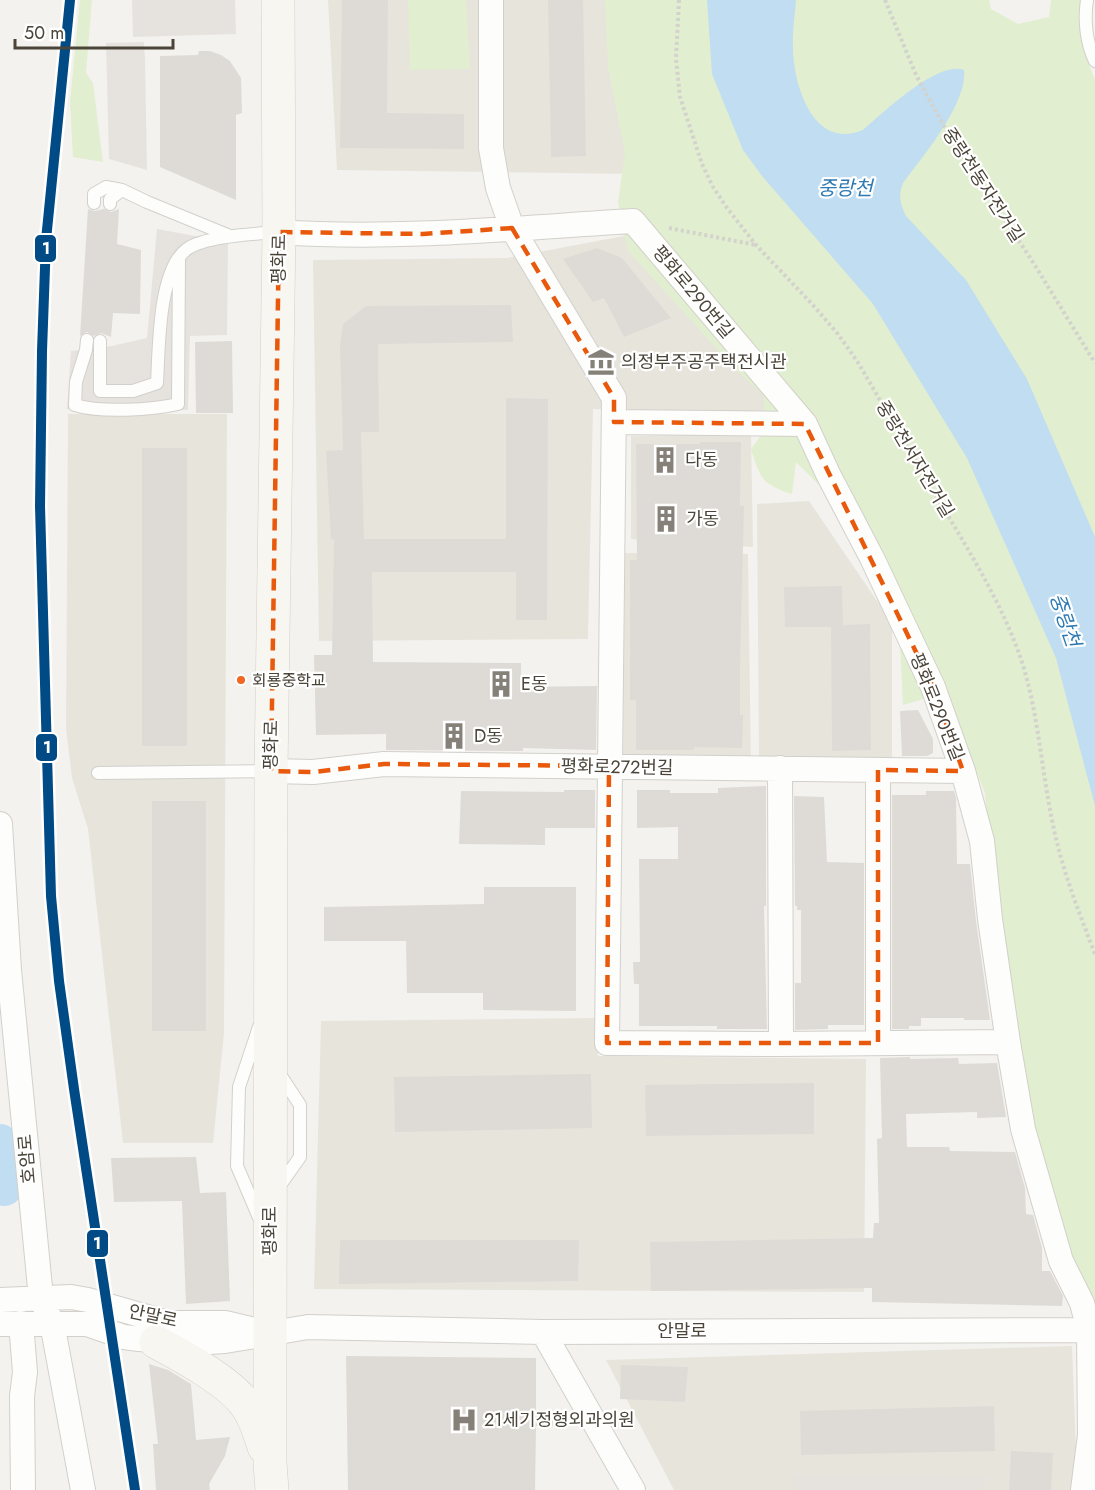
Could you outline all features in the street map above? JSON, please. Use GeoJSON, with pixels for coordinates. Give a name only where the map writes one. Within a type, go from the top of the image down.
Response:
{"type":"FeatureCollection","features":[{"type":"Feature","properties":{"kind":"main road","name":"평화로"},"geometry":{"type":"LineString","coordinates":[[271,1476],[271,771],[279,232],[278,0]]}},
{"type":"Feature","properties":{"kind":"main road"},"geometry":{"type":"LineString","coordinates":[[156,1342],[184,1357],[229,1388],[242,1400],[254,1418],[271,1476]]}},
{"type":"Feature","properties":{"kind":"street"},"geometry":{"type":"LineString","coordinates":[[491,0],[490,147],[498,188],[512,228],[614,398],[607,1043],[1008,1042]]}},
{"type":"Feature","properties":{"kind":"street"},"geometry":{"type":"LineString","coordinates":[[279,232],[328,236],[411,234],[633,221]]}},
{"type":"Feature","properties":{"kind":"street","name":"평화로290번길"},"geometry":{"type":"LineString","coordinates":[[633,221],[805,424],[933,687],[963,771],[982,841],[990,919],[1023,1129],[1061,1261],[1082,1303],[1092,1330],[1090,1435],[1083,1490]]}},
{"type":"Feature","properties":{"kind":"street"},"geometry":{"type":"LineString","coordinates":[[614,422],[805,424]]}},
{"type":"Feature","properties":{"kind":"street","name":"평화로272번길"},"geometry":{"type":"LineString","coordinates":[[271,771],[313,772],[384,764],[963,771]]}},
{"type":"Feature","properties":{"kind":"street"},"geometry":{"type":"LineString","coordinates":[[780,768],[781,1044]]}},
{"type":"Feature","properties":{"kind":"street"},"geometry":{"type":"LineString","coordinates":[[878,770],[878,1043]]}},
{"type":"Feature","properties":{"kind":"street","name":"호암로"},"geometry":{"type":"LineString","coordinates":[[0,824],[5,970],[41,1298],[52,1323],[82,1490]]}},
{"type":"Feature","properties":{"kind":"street","name":"안말로"},"geometry":{"type":"LineString","coordinates":[[0,1300],[80,1298],[168,1323],[225,1323],[270,1333]]}},
{"type":"Feature","properties":{"kind":"street"},"geometry":{"type":"LineString","coordinates":[[10,1324],[25,1372],[21,1396],[23,1490]]}},
{"type":"Feature","properties":{"kind":"street","name":"안말로"},"geometry":{"type":"LineString","coordinates":[[10,1324],[87,1324],[124,1337],[156,1342],[193,1343],[225,1341],[308,1328],[543,1332],[1092,1330]]}},
{"type":"Feature","properties":{"kind":"street"},"geometry":{"type":"LineString","coordinates":[[543,1332],[633,1490]]}},
{"type":"Feature","properties":{"kind":"lane"},"geometry":{"type":"LineString","coordinates":[[1087,0],[1085,15],[1095,60]]}},
{"type":"Feature","properties":{"kind":"lane"},"geometry":{"type":"LineString","coordinates":[[94,203],[94,194],[106,187],[122,190],[230,236]]}},
{"type":"Feature","properties":{"kind":"lane"},"geometry":{"type":"LineString","coordinates":[[110,204],[110,199],[122,190]]}},
{"type":"Feature","properties":{"kind":"lane"},"geometry":{"type":"LineString","coordinates":[[100,341],[100,391],[133,391],[157,383],[162,311],[168,277],[178,256],[189,247],[230,236],[279,232]]}},
{"type":"Feature","properties":{"kind":"lane"},"geometry":{"type":"LineString","coordinates":[[87,340],[76,382],[75,405],[85,408],[127,409],[178,404],[178,256]]}},
{"type":"Feature","properties":{"kind":"lane"},"geometry":{"type":"LineString","coordinates":[[98,773],[271,771]]}},
{"type":"Feature","properties":{"kind":"lane"},"geometry":{"type":"LineString","coordinates":[[270,991],[238,1087],[237,1166],[270,1242]]}},
{"type":"Feature","properties":{"kind":"path","name":"중랑천서자전거길"},"geometry":{"type":"LineString","coordinates":[[679,0],[677,79],[688,125],[712,187],[756,245],[838,334],[859,364],[979,565],[997,601],[1021,659],[1028,683],[1057,843],[1076,906],[1095,954]]}},
{"type":"Feature","properties":{"kind":"path","name":"중랑천동자전거길"},"geometry":{"type":"LineString","coordinates":[[885,0],[915,75],[952,141],[1031,258],[1095,363]]}},
{"type":"Feature","properties":{"kind":"path"},"geometry":{"type":"LineString","coordinates":[[633,221],[756,245]]}},
{"type":"Feature","properties":{"kind":"highlighted area"},"geometry":{"type":"Polygon","coordinates":[[[512,228],[614,398],[614,422],[805,424],[933,687],[963,771],[878,770],[878,1043],[607,1043],[609,766],[384,764],[313,772],[271,771],[279,232],[423,234],[512,228]]]}},
{"type":"Feature","properties":{"kind":"shaded area"},"geometry":{"type":"Polygon","coordinates":[[[132,0],[235,0],[236,34],[133,37],[132,0]]]}},
{"type":"Feature","properties":{"kind":"shaded area"},"geometry":{"type":"Polygon","coordinates":[[[328,0],[610,0],[635,174],[337,170],[328,0]]]}},
{"type":"Feature","properties":{"kind":"shaded area"},"geometry":{"type":"Polygon","coordinates":[[[144,42],[147,170],[109,159],[106,43],[144,42]]]}},
{"type":"Feature","properties":{"kind":"shaded area"},"geometry":{"type":"Polygon","coordinates":[[[157,229],[228,242],[227,335],[190,336],[188,410],[67,409],[71,351],[112,346],[147,338],[157,229]]]}},
{"type":"Feature","properties":{"kind":"shaded area"},"geometry":{"type":"Polygon","coordinates":[[[629,235],[783,413],[593,409],[588,639],[319,641],[313,260],[507,258],[629,235]]]}},
{"type":"Feature","properties":{"kind":"shaded area"},"geometry":{"type":"Polygon","coordinates":[[[68,414],[227,414],[224,1033],[213,1143],[123,1143],[88,829],[72,778],[66,729],[68,414]]]}},
{"type":"Feature","properties":{"kind":"shaded area"},"geometry":{"type":"Polygon","coordinates":[[[751,434],[753,547],[631,539],[631,436],[751,434]]]}},
{"type":"Feature","properties":{"kind":"shaded area"},"geometry":{"type":"Polygon","coordinates":[[[809,501],[892,623],[892,760],[759,759],[757,504],[809,501]]]}},
{"type":"Feature","properties":{"kind":"shaded area"},"geometry":{"type":"Polygon","coordinates":[[[625,553],[748,554],[751,768],[623,767],[625,553]]]}},
{"type":"Feature","properties":{"kind":"shaded area"},"geometry":{"type":"Polygon","coordinates":[[[597,1018],[598,1056],[866,1059],[864,1292],[314,1289],[321,1021],[597,1018]]]}},
{"type":"Feature","properties":{"kind":"shaded area"},"geometry":{"type":"Polygon","coordinates":[[[1072,1346],[1076,1450],[1071,1490],[674,1490],[606,1360],[1072,1346]]]}},
{"type":"Feature","properties":{"kind":"shaded area"},"geometry":{"type":"Polygon","coordinates":[[[792,1474],[985,1477],[985,1490],[793,1490],[792,1474]]]}},
{"type":"Feature","properties":{"kind":"green space"},"geometry":{"type":"Polygon","coordinates":[[[80,0],[92,0],[86,73],[93,83],[103,162],[73,157],[70,102],[80,0]]]}},
{"type":"Feature","properties":{"kind":"green space"},"geometry":{"type":"Polygon","coordinates":[[[408,0],[466,0],[470,69],[410,70],[408,0]]]}},
{"type":"Feature","properties":{"kind":"green space"},"geometry":{"type":"Polygon","coordinates":[[[605,0],[989,0],[991,9],[1018,24],[1049,17],[1051,0],[1082,0],[1080,21],[1082,41],[1095,79],[1095,1330],[1030,1126],[995,896],[985,793],[945,693],[903,705],[897,585],[820,486],[796,462],[792,494],[774,487],[764,479],[757,468],[751,449],[764,431],[764,396],[735,369],[628,251],[618,203],[625,152],[608,68],[605,0]]]}},
{"type":"Feature","properties":{"kind":"water","name":"중랑천"},"geometry":{"type":"Polygon","coordinates":[[[707,0],[796,0],[793,41],[797,79],[809,110],[819,123],[831,131],[846,134],[863,130],[926,80],[953,69],[964,70],[959,98],[932,145],[903,183],[900,200],[906,216],[966,280],[1027,379],[1095,537],[1095,806],[1056,658],[967,458],[873,304],[762,176],[743,150],[712,74],[707,0]]]}},
{"type":"Feature","properties":{"kind":"building"},"geometry":{"type":"Polygon","coordinates":[[[342,0],[388,0],[387,113],[464,114],[464,149],[340,148],[342,0]]]}},
{"type":"Feature","properties":{"kind":"building"},"geometry":{"type":"Polygon","coordinates":[[[548,0],[583,0],[586,156],[551,157],[548,0]]]}},
{"type":"Feature","properties":{"kind":"building"},"geometry":{"type":"Polygon","coordinates":[[[199,51],[210,51],[221,55],[230,61],[241,78],[242,113],[236,115],[236,200],[160,167],[160,56],[198,55],[199,51]]]}},
{"type":"Feature","properties":{"kind":"building"},"geometry":{"type":"Polygon","coordinates":[[[88,209],[95,211],[104,209],[111,212],[119,209],[117,244],[141,250],[140,314],[113,313],[111,337],[101,333],[94,336],[87,332],[80,336],[88,209]]]}},
{"type":"Feature","properties":{"kind":"building"},"geometry":{"type":"Polygon","coordinates":[[[597,248],[622,258],[671,318],[624,337],[604,298],[593,302],[563,259],[597,248]]]}},
{"type":"Feature","properties":{"kind":"building"},"geometry":{"type":"Polygon","coordinates":[[[511,305],[513,342],[378,344],[379,432],[361,432],[364,539],[506,539],[506,398],[548,399],[547,620],[516,620],[516,572],[372,572],[373,662],[521,663],[521,687],[597,686],[596,750],[523,748],[523,751],[386,750],[386,734],[316,735],[314,655],[332,655],[334,539],[331,540],[326,451],[343,450],[340,346],[343,324],[366,306],[511,305]]]}},
{"type":"Feature","properties":{"kind":"building"},"geometry":{"type":"Polygon","coordinates":[[[232,341],[233,413],[196,413],[195,342],[232,341]]]}},
{"type":"Feature","properties":{"kind":"building"},"geometry":{"type":"Polygon","coordinates":[[[700,442],[741,442],[740,506],[744,506],[740,665],[742,748],[694,747],[694,750],[636,750],[636,700],[630,700],[630,560],[637,560],[636,444],[700,444],[700,442]]]}},
{"type":"Feature","properties":{"kind":"building"},"geometry":{"type":"Polygon","coordinates":[[[142,448],[187,448],[187,746],[142,746],[142,448]]]}},
{"type":"Feature","properties":{"kind":"building"},"geometry":{"type":"Polygon","coordinates":[[[842,586],[843,625],[870,624],[871,750],[832,751],[831,627],[785,627],[784,587],[842,586]]]}},
{"type":"Feature","properties":{"kind":"building"},"geometry":{"type":"Polygon","coordinates":[[[918,710],[933,739],[933,753],[927,756],[902,756],[900,711],[918,710]]]}},
{"type":"Feature","properties":{"kind":"building"},"geometry":{"type":"Polygon","coordinates":[[[766,786],[766,906],[764,906],[767,1029],[717,1029],[717,1026],[639,1026],[639,984],[634,984],[633,962],[640,962],[639,859],[678,859],[678,827],[637,828],[637,790],[718,793],[718,788],[766,786]]]}},
{"type":"Feature","properties":{"kind":"building"},"geometry":{"type":"Polygon","coordinates":[[[564,790],[595,790],[595,828],[545,828],[545,845],[459,844],[461,791],[564,792],[564,790]]]}},
{"type":"Feature","properties":{"kind":"building"},"geometry":{"type":"Polygon","coordinates":[[[926,791],[954,791],[956,798],[957,864],[970,864],[990,1020],[921,1018],[921,1026],[892,1029],[892,795],[926,795],[926,791]]]}},
{"type":"Feature","properties":{"kind":"building"},"geometry":{"type":"Polygon","coordinates":[[[794,796],[824,797],[827,862],[864,863],[864,1025],[828,1025],[828,1029],[795,1030],[795,983],[801,983],[801,910],[797,910],[795,906],[794,796]]]}},
{"type":"Feature","properties":{"kind":"building"},"geometry":{"type":"Polygon","coordinates":[[[152,801],[206,801],[206,1031],[152,1031],[152,801]]]}},
{"type":"Feature","properties":{"kind":"building"},"geometry":{"type":"Polygon","coordinates":[[[484,887],[576,887],[576,1011],[483,1010],[483,993],[407,993],[406,941],[324,941],[324,907],[484,904],[484,887]]]}},
{"type":"Feature","properties":{"kind":"building"},"geometry":{"type":"Polygon","coordinates":[[[910,1057],[910,1059],[958,1058],[959,1064],[997,1063],[1006,1117],[977,1118],[977,1112],[906,1114],[907,1147],[949,1147],[950,1151],[1015,1152],[1025,1188],[1026,1214],[1033,1215],[1042,1248],[1042,1271],[1050,1271],[1063,1296],[1062,1306],[872,1302],[872,1288],[651,1291],[650,1242],[873,1238],[874,1223],[879,1223],[877,1139],[882,1138],[880,1058],[910,1057]]]}},
{"type":"Feature","properties":{"kind":"building"},"geometry":{"type":"Polygon","coordinates":[[[591,1074],[592,1128],[395,1132],[394,1077],[591,1074]]]}},
{"type":"Feature","properties":{"kind":"building"},"geometry":{"type":"Polygon","coordinates":[[[814,1083],[814,1134],[646,1136],[645,1085],[814,1083]]]}},
{"type":"Feature","properties":{"kind":"building"},"geometry":{"type":"Polygon","coordinates":[[[196,1157],[200,1193],[226,1192],[230,1301],[186,1304],[182,1201],[114,1202],[111,1158],[196,1157]]]}},
{"type":"Feature","properties":{"kind":"building"},"geometry":{"type":"Polygon","coordinates":[[[340,1240],[579,1240],[578,1281],[339,1284],[340,1240]]]}},
{"type":"Feature","properties":{"kind":"building"},"geometry":{"type":"Polygon","coordinates":[[[346,1356],[536,1358],[536,1410],[553,1410],[553,1426],[536,1426],[535,1490],[348,1490],[346,1356]]]}},
{"type":"Feature","properties":{"kind":"building"},"geometry":{"type":"Polygon","coordinates":[[[149,1364],[168,1370],[191,1384],[196,1440],[230,1437],[225,1456],[209,1484],[210,1490],[156,1490],[153,1444],[158,1444],[149,1364]]]}},
{"type":"Feature","properties":{"kind":"building"},"geometry":{"type":"Polygon","coordinates":[[[621,1365],[688,1367],[685,1402],[620,1399],[621,1365]]]}},
{"type":"Feature","properties":{"kind":"building"},"geometry":{"type":"Polygon","coordinates":[[[994,1406],[995,1451],[801,1455],[800,1411],[994,1406]]]}},
{"type":"Feature","properties":{"kind":"building"},"geometry":{"type":"Polygon","coordinates":[[[1011,1451],[1053,1453],[1051,1490],[1009,1490],[1011,1451]]]}},
{"type":"Feature","properties":{"kind":"waterway"},"geometry":{"type":"LineString","coordinates":[[0,1143],[4,1187]]}},
{"type":"Feature","properties":{"kind":"transit line","name":"1"},"geometry":{"type":"LineString","coordinates":[[70,0],[46,240],[42,351],[40,506],[51,896],[59,981],[74,1089],[135,1490]]}},
{"type":"Feature","properties":{"kind":"place","name":"의정부주공주택전시관"},"geometry":{"type":"Point","coordinates":[601,362]}},
{"type":"Feature","properties":{"kind":"place","name":"다동"},"geometry":{"type":"Point","coordinates":[665,460]}},
{"type":"Feature","properties":{"kind":"place","name":"가동"},"geometry":{"type":"Point","coordinates":[666,519]}},
{"type":"Feature","properties":{"kind":"place","name":"회룡중학교"},"geometry":{"type":"Point","coordinates":[241,680]}},
{"type":"Feature","properties":{"kind":"place","name":"E동"},"geometry":{"type":"Point","coordinates":[501,684]}},
{"type":"Feature","properties":{"kind":"place","name":"D동"},"geometry":{"type":"Point","coordinates":[454,736]}},
{"type":"Feature","properties":{"kind":"place","name":"21세기정형외과의원"},"geometry":{"type":"Point","coordinates":[464,1420]}}]}
